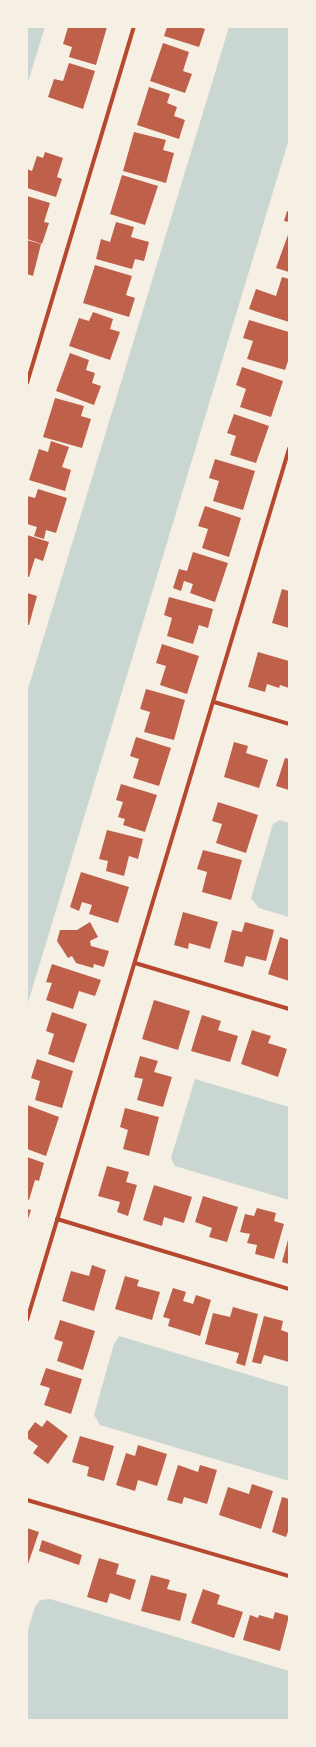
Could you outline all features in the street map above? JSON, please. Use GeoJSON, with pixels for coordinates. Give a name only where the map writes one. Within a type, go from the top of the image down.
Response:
{"type":"FeatureCollection","features":[{"type":"Feature","properties":{"kind":"street"},"geometry":{"type":"LineString","coordinates":[[27,383],[134,27]]}},
{"type":"Feature","properties":{"kind":"street"},"geometry":{"type":"LineString","coordinates":[[27,1320],[289,449]]}},
{"type":"Feature","properties":{"kind":"street"},"geometry":{"type":"LineString","coordinates":[[214,702],[289,724]]}},
{"type":"Feature","properties":{"kind":"street"},"geometry":{"type":"LineString","coordinates":[[135,963],[289,1009]]}},
{"type":"Feature","properties":{"kind":"street"},"geometry":{"type":"LineString","coordinates":[[57,1219],[289,1289]]}},
{"type":"Feature","properties":{"kind":"street"},"geometry":{"type":"LineString","coordinates":[[27,1500],[289,1576]]}},
{"type":"Feature","properties":{"kind":"shaded area"},"geometry":{"type":"Polygon","coordinates":[[[27,27],[45,27],[27,85],[27,27]]]}},
{"type":"Feature","properties":{"kind":"shaded area"},"geometry":{"type":"Polygon","coordinates":[[[229,27],[289,27],[289,139],[27,1006],[27,692],[229,27]]]}},
{"type":"Feature","properties":{"kind":"shaded area"},"geometry":{"type":"Polygon","coordinates":[[[280,820],[289,823],[289,917],[259,908],[251,898],[273,824],[280,820]]]}},
{"type":"Feature","properties":{"kind":"shaded area"},"geometry":{"type":"Polygon","coordinates":[[[195,1079],[289,1107],[289,1200],[175,1166],[171,1158],[195,1079]]]}},
{"type":"Feature","properties":{"kind":"shaded area"},"geometry":{"type":"Polygon","coordinates":[[[119,1336],[289,1387],[289,1481],[100,1425],[94,1415],[114,1344],[119,1336]]]}},
{"type":"Feature","properties":{"kind":"shaded area"},"geometry":{"type":"Polygon","coordinates":[[[50,1599],[289,1671],[289,1720],[27,1720],[27,1633],[35,1607],[40,1600],[50,1599]]]}},
{"type":"Feature","properties":{"kind":"building"},"geometry":{"type":"Polygon","coordinates":[[[68,27],[107,27],[96,65],[69,57],[72,47],[63,44],[68,27]]]}},
{"type":"Feature","properties":{"kind":"building"},"geometry":{"type":"Polygon","coordinates":[[[167,27],[199,27],[205,29],[199,47],[164,36],[167,27]]]}},
{"type":"Feature","properties":{"kind":"building"},"geometry":{"type":"Polygon","coordinates":[[[163,43],[189,52],[183,71],[192,74],[185,93],[150,81],[163,43]]]}},
{"type":"Feature","properties":{"kind":"building"},"geometry":{"type":"Polygon","coordinates":[[[69,63],[95,71],[83,109],[48,97],[54,79],[63,81],[69,63]]]}},
{"type":"Feature","properties":{"kind":"building"},"geometry":{"type":"Polygon","coordinates":[[[149,87],[170,94],[167,103],[177,107],[174,116],[185,120],[179,139],[137,125],[149,87]]]}},
{"type":"Feature","properties":{"kind":"building"},"geometry":{"type":"Polygon","coordinates":[[[134,132],[166,140],[163,150],[174,153],[166,183],[123,171],[134,132]]]}},
{"type":"Feature","properties":{"kind":"building"},"geometry":{"type":"Polygon","coordinates":[[[45,152],[63,158],[57,177],[62,179],[56,197],[27,188],[27,169],[32,171],[37,156],[43,158],[45,152]]]}},
{"type":"Feature","properties":{"kind":"building"},"geometry":{"type":"Polygon","coordinates":[[[122,175],[158,186],[145,225],[110,214],[122,175]]]}},
{"type":"Feature","properties":{"kind":"building"},"geometry":{"type":"Polygon","coordinates":[[[27,196],[50,203],[44,222],[49,223],[42,244],[27,239],[27,196]]]}},
{"type":"Feature","properties":{"kind":"building"},"geometry":{"type":"Polygon","coordinates":[[[287,211],[289,212],[289,222],[284,221],[287,211]]]}},
{"type":"Feature","properties":{"kind":"building"},"geometry":{"type":"Polygon","coordinates":[[[116,222],[134,227],[131,237],[149,242],[144,261],[135,259],[132,269],[96,259],[101,239],[110,242],[116,222]]]}},
{"type":"Feature","properties":{"kind":"building"},"geometry":{"type":"Polygon","coordinates":[[[289,232],[289,272],[276,268],[289,232]]]}},
{"type":"Feature","properties":{"kind":"building"},"geometry":{"type":"Polygon","coordinates":[[[27,240],[41,244],[33,276],[27,274],[27,240]]]}},
{"type":"Feature","properties":{"kind":"building"},"geometry":{"type":"Polygon","coordinates":[[[95,265],[132,276],[126,295],[135,298],[129,317],[83,303],[95,265]]]}},
{"type":"Feature","properties":{"kind":"building"},"geometry":{"type":"Polygon","coordinates":[[[282,277],[289,279],[289,322],[249,309],[256,289],[276,296],[282,277]]]}},
{"type":"Feature","properties":{"kind":"building"},"geometry":{"type":"Polygon","coordinates":[[[93,312],[113,319],[110,329],[120,332],[110,360],[69,346],[79,318],[89,321],[93,312]]]}},
{"type":"Feature","properties":{"kind":"building"},"geometry":{"type":"Polygon","coordinates":[[[249,320],[289,332],[289,358],[285,370],[247,359],[253,341],[243,338],[249,320]]]}},
{"type":"Feature","properties":{"kind":"building"},"geometry":{"type":"Polygon","coordinates":[[[70,353],[89,360],[86,370],[95,373],[92,383],[101,386],[94,405],[56,391],[70,353]]]}},
{"type":"Feature","properties":{"kind":"building"},"geometry":{"type":"Polygon","coordinates":[[[242,367],[283,381],[271,417],[240,407],[246,389],[236,385],[242,367]]]}},
{"type":"Feature","properties":{"kind":"building"},"geometry":{"type":"Polygon","coordinates":[[[55,398],[84,406],[81,416],[91,419],[82,448],[43,437],[55,398]]]}},
{"type":"Feature","properties":{"kind":"building"},"geometry":{"type":"Polygon","coordinates":[[[234,414],[269,426],[256,463],[230,455],[236,436],[227,433],[234,414]]]}},
{"type":"Feature","properties":{"kind":"building"},"geometry":{"type":"Polygon","coordinates":[[[51,441],[69,447],[62,467],[71,470],[65,491],[29,480],[39,449],[48,452],[51,441]]]}},
{"type":"Feature","properties":{"kind":"building"},"geometry":{"type":"Polygon","coordinates":[[[215,459],[255,471],[243,510],[213,501],[219,481],[209,478],[215,459]]]}},
{"type":"Feature","properties":{"kind":"building"},"geometry":{"type":"Polygon","coordinates":[[[38,489],[67,498],[56,533],[46,530],[44,539],[34,536],[37,527],[27,524],[27,496],[35,498],[38,489]]]}},
{"type":"Feature","properties":{"kind":"building"},"geometry":{"type":"Polygon","coordinates":[[[205,506],[241,518],[229,557],[202,548],[208,529],[198,526],[205,506]]]}},
{"type":"Feature","properties":{"kind":"building"},"geometry":{"type":"Polygon","coordinates":[[[27,535],[49,542],[43,561],[35,558],[29,577],[27,577],[27,535]]]}},
{"type":"Feature","properties":{"kind":"building"},"geometry":{"type":"Polygon","coordinates":[[[193,552],[228,563],[215,602],[190,593],[193,584],[184,581],[181,591],[173,588],[179,569],[187,571],[193,552]]]}},
{"type":"Feature","properties":{"kind":"building"},"geometry":{"type":"Polygon","coordinates":[[[282,589],[289,591],[289,628],[272,623],[282,589]]]}},
{"type":"Feature","properties":{"kind":"building"},"geometry":{"type":"Polygon","coordinates":[[[27,593],[37,596],[29,625],[27,625],[27,593]]]}},
{"type":"Feature","properties":{"kind":"building"},"geometry":{"type":"Polygon","coordinates":[[[169,597],[213,609],[208,628],[199,625],[193,644],[167,636],[172,618],[164,615],[169,597]]]}},
{"type":"Feature","properties":{"kind":"building"},"geometry":{"type":"Polygon","coordinates":[[[162,644],[199,656],[187,694],[160,685],[166,666],[156,663],[162,644]]]}},
{"type":"Feature","properties":{"kind":"building"},"geometry":{"type":"Polygon","coordinates":[[[258,652],[289,661],[289,688],[280,685],[279,688],[267,684],[265,692],[248,687],[258,652]]]}},
{"type":"Feature","properties":{"kind":"building"},"geometry":{"type":"Polygon","coordinates":[[[146,689],[185,700],[174,740],[144,732],[150,712],[140,709],[146,689]]]}},
{"type":"Feature","properties":{"kind":"building"},"geometry":{"type":"Polygon","coordinates":[[[136,737],[171,748],[159,786],[133,778],[139,759],[130,756],[136,737]]]}},
{"type":"Feature","properties":{"kind":"building"},"geometry":{"type":"Polygon","coordinates":[[[234,742],[248,746],[246,753],[268,760],[259,788],[224,777],[234,742]]]}},
{"type":"Feature","properties":{"kind":"building"},"geometry":{"type":"Polygon","coordinates":[[[285,758],[289,759],[289,790],[276,786],[285,758]]]}},
{"type":"Feature","properties":{"kind":"building"},"geometry":{"type":"Polygon","coordinates":[[[121,784],[157,795],[145,832],[123,825],[125,819],[118,817],[123,802],[116,800],[121,784]]]}},
{"type":"Feature","properties":{"kind":"building"},"geometry":{"type":"Polygon","coordinates":[[[218,802],[258,815],[246,853],[216,843],[222,824],[212,821],[218,802]]]}},
{"type":"Feature","properties":{"kind":"building"},"geometry":{"type":"Polygon","coordinates":[[[107,830],[143,839],[138,859],[129,856],[124,876],[106,871],[108,861],[99,859],[107,830]]]}},
{"type":"Feature","properties":{"kind":"building"},"geometry":{"type":"Polygon","coordinates":[[[203,850],[242,860],[231,900],[202,892],[207,872],[197,869],[203,850]]]}},
{"type":"Feature","properties":{"kind":"building"},"geometry":{"type":"Polygon","coordinates":[[[81,872],[129,887],[118,923],[89,914],[92,905],[82,902],[79,911],[70,907],[81,872]]]}},
{"type":"Feature","properties":{"kind":"building"},"geometry":{"type":"Polygon","coordinates":[[[183,912],[218,922],[210,949],[189,943],[188,949],[174,945],[183,912]]]}},
{"type":"Feature","properties":{"kind":"building"},"geometry":{"type":"Polygon","coordinates":[[[90,922],[98,937],[90,941],[91,946],[109,951],[104,967],[94,964],[93,968],[76,963],[72,956],[68,958],[57,941],[60,930],[77,930],[90,922]]]}},
{"type":"Feature","properties":{"kind":"building"},"geometry":{"type":"Polygon","coordinates":[[[245,922],[274,930],[266,961],[246,956],[243,967],[224,962],[232,930],[242,932],[245,922]]]}},
{"type":"Feature","properties":{"kind":"building"},"geometry":{"type":"Polygon","coordinates":[[[280,937],[289,940],[289,981],[268,974],[280,937]]]}},
{"type":"Feature","properties":{"kind":"building"},"geometry":{"type":"Polygon","coordinates":[[[52,964],[101,980],[95,996],[79,991],[73,1009],[46,1000],[52,983],[46,982],[52,964]]]}},
{"type":"Feature","properties":{"kind":"building"},"geometry":{"type":"Polygon","coordinates":[[[154,1000],[190,1011],[178,1050],[142,1039],[154,1000]]]}},
{"type":"Feature","properties":{"kind":"building"},"geometry":{"type":"Polygon","coordinates":[[[52,1012],[87,1024],[74,1063],[48,1054],[54,1034],[46,1031],[52,1012]]]}},
{"type":"Feature","properties":{"kind":"building"},"geometry":{"type":"Polygon","coordinates":[[[202,1015],[221,1021],[218,1030],[238,1036],[230,1062],[191,1051],[202,1015]]]}},
{"type":"Feature","properties":{"kind":"building"},"geometry":{"type":"Polygon","coordinates":[[[252,1030],[271,1036],[268,1043],[287,1049],[278,1077],[241,1064],[252,1030]]]}},
{"type":"Feature","properties":{"kind":"building"},"geometry":{"type":"Polygon","coordinates":[[[140,1056],[158,1061],[154,1072],[172,1077],[163,1107],[137,1100],[143,1079],[134,1077],[140,1056]]]}},
{"type":"Feature","properties":{"kind":"building"},"geometry":{"type":"Polygon","coordinates":[[[37,1059],[73,1071],[62,1108],[35,1100],[40,1081],[31,1078],[37,1059]]]}},
{"type":"Feature","properties":{"kind":"building"},"geometry":{"type":"Polygon","coordinates":[[[27,1105],[59,1117],[46,1156],[27,1149],[27,1105]]]}},
{"type":"Feature","properties":{"kind":"building"},"geometry":{"type":"Polygon","coordinates":[[[125,1108],[159,1117],[149,1156],[123,1149],[128,1130],[120,1127],[125,1108]]]}},
{"type":"Feature","properties":{"kind":"building"},"geometry":{"type":"Polygon","coordinates":[[[27,1157],[44,1163],[39,1181],[35,1180],[29,1200],[27,1199],[27,1157]]]}},
{"type":"Feature","properties":{"kind":"building"},"geometry":{"type":"Polygon","coordinates":[[[107,1166],[129,1172],[126,1182],[137,1185],[128,1216],[117,1212],[120,1202],[98,1196],[107,1166]]]}},
{"type":"Feature","properties":{"kind":"building"},"geometry":{"type":"Polygon","coordinates":[[[154,1185],[192,1197],[184,1223],[164,1217],[162,1226],[143,1220],[154,1185]]]}},
{"type":"Feature","properties":{"kind":"building"},"geometry":{"type":"Polygon","coordinates":[[[203,1196],[238,1207],[227,1242],[209,1237],[212,1228],[195,1222],[203,1196]]]}},
{"type":"Feature","properties":{"kind":"building"},"geometry":{"type":"Polygon","coordinates":[[[257,1208],[276,1213],[274,1221],[284,1224],[274,1259],[255,1254],[257,1245],[247,1243],[250,1234],[240,1232],[245,1214],[254,1216],[257,1208]]]}},
{"type":"Feature","properties":{"kind":"building"},"geometry":{"type":"Polygon","coordinates":[[[27,1209],[31,1210],[27,1222],[27,1209]]]}},
{"type":"Feature","properties":{"kind":"building"},"geometry":{"type":"Polygon","coordinates":[[[289,1236],[289,1264],[282,1262],[289,1236]]]}},
{"type":"Feature","properties":{"kind":"building"},"geometry":{"type":"Polygon","coordinates":[[[92,1265],[106,1270],[94,1311],[62,1301],[71,1271],[89,1276],[92,1265]]]}},
{"type":"Feature","properties":{"kind":"building"},"geometry":{"type":"Polygon","coordinates":[[[125,1276],[139,1280],[137,1286],[160,1292],[152,1320],[115,1309],[125,1276]]]}},
{"type":"Feature","properties":{"kind":"building"},"geometry":{"type":"Polygon","coordinates":[[[173,1288],[186,1292],[183,1301],[193,1304],[196,1295],[211,1300],[200,1336],[168,1326],[170,1319],[163,1317],[173,1288]]]}},
{"type":"Feature","properties":{"kind":"building"},"geometry":{"type":"Polygon","coordinates":[[[233,1307],[258,1314],[245,1366],[236,1363],[239,1353],[205,1344],[213,1313],[230,1317],[233,1307]]]}},
{"type":"Feature","properties":{"kind":"building"},"geometry":{"type":"Polygon","coordinates":[[[264,1316],[283,1321],[281,1330],[289,1333],[289,1362],[264,1355],[261,1364],[252,1362],[264,1316]]]}},
{"type":"Feature","properties":{"kind":"building"},"geometry":{"type":"Polygon","coordinates":[[[60,1320],[95,1331],[83,1370],[57,1361],[63,1342],[54,1339],[60,1320]]]}},
{"type":"Feature","properties":{"kind":"building"},"geometry":{"type":"Polygon","coordinates":[[[46,1368],[82,1379],[71,1414],[44,1405],[50,1388],[40,1385],[46,1368]]]}},
{"type":"Feature","properties":{"kind":"building"},"geometry":{"type":"Polygon","coordinates":[[[47,1420],[68,1436],[48,1464],[33,1453],[38,1446],[27,1438],[27,1433],[35,1422],[42,1427],[47,1420]]]}},
{"type":"Feature","properties":{"kind":"building"},"geometry":{"type":"Polygon","coordinates":[[[80,1436],[114,1446],[104,1481],[87,1476],[89,1467],[72,1462],[80,1436]]]}},
{"type":"Feature","properties":{"kind":"building"},"geometry":{"type":"Polygon","coordinates":[[[138,1445],[167,1454],[157,1486],[138,1480],[135,1491],[116,1485],[126,1453],[135,1456],[138,1445]]]}},
{"type":"Feature","properties":{"kind":"building"},"geometry":{"type":"Polygon","coordinates":[[[178,1465],[198,1472],[200,1465],[217,1470],[207,1504],[184,1497],[182,1504],[167,1500],[178,1465]]]}},
{"type":"Feature","properties":{"kind":"building"},"geometry":{"type":"Polygon","coordinates":[[[252,1484],[273,1491],[261,1529],[219,1515],[228,1487],[249,1494],[252,1484]]]}},
{"type":"Feature","properties":{"kind":"building"},"geometry":{"type":"Polygon","coordinates":[[[282,1497],[289,1499],[289,1529],[286,1537],[272,1532],[282,1497]]]}},
{"type":"Feature","properties":{"kind":"building"},"geometry":{"type":"Polygon","coordinates":[[[27,1528],[39,1532],[27,1567],[27,1528]]]}},
{"type":"Feature","properties":{"kind":"building"},"geometry":{"type":"Polygon","coordinates":[[[42,1540],[82,1555],[79,1565],[39,1551],[42,1540]]]}},
{"type":"Feature","properties":{"kind":"building"},"geometry":{"type":"Polygon","coordinates":[[[99,1558],[119,1564],[116,1574],[136,1580],[130,1600],[110,1593],[107,1603],[87,1597],[99,1558]]]}},
{"type":"Feature","properties":{"kind":"building"},"geometry":{"type":"Polygon","coordinates":[[[151,1575],[170,1580],[167,1589],[187,1594],[180,1621],[141,1611],[151,1575]]]}},
{"type":"Feature","properties":{"kind":"building"},"geometry":{"type":"Polygon","coordinates":[[[203,1589],[220,1595],[217,1604],[243,1612],[234,1638],[191,1623],[203,1589]]]}},
{"type":"Feature","properties":{"kind":"building"},"geometry":{"type":"Polygon","coordinates":[[[275,1612],[289,1616],[280,1651],[243,1640],[250,1615],[258,1618],[259,1615],[273,1619],[275,1612]]]}}]}
